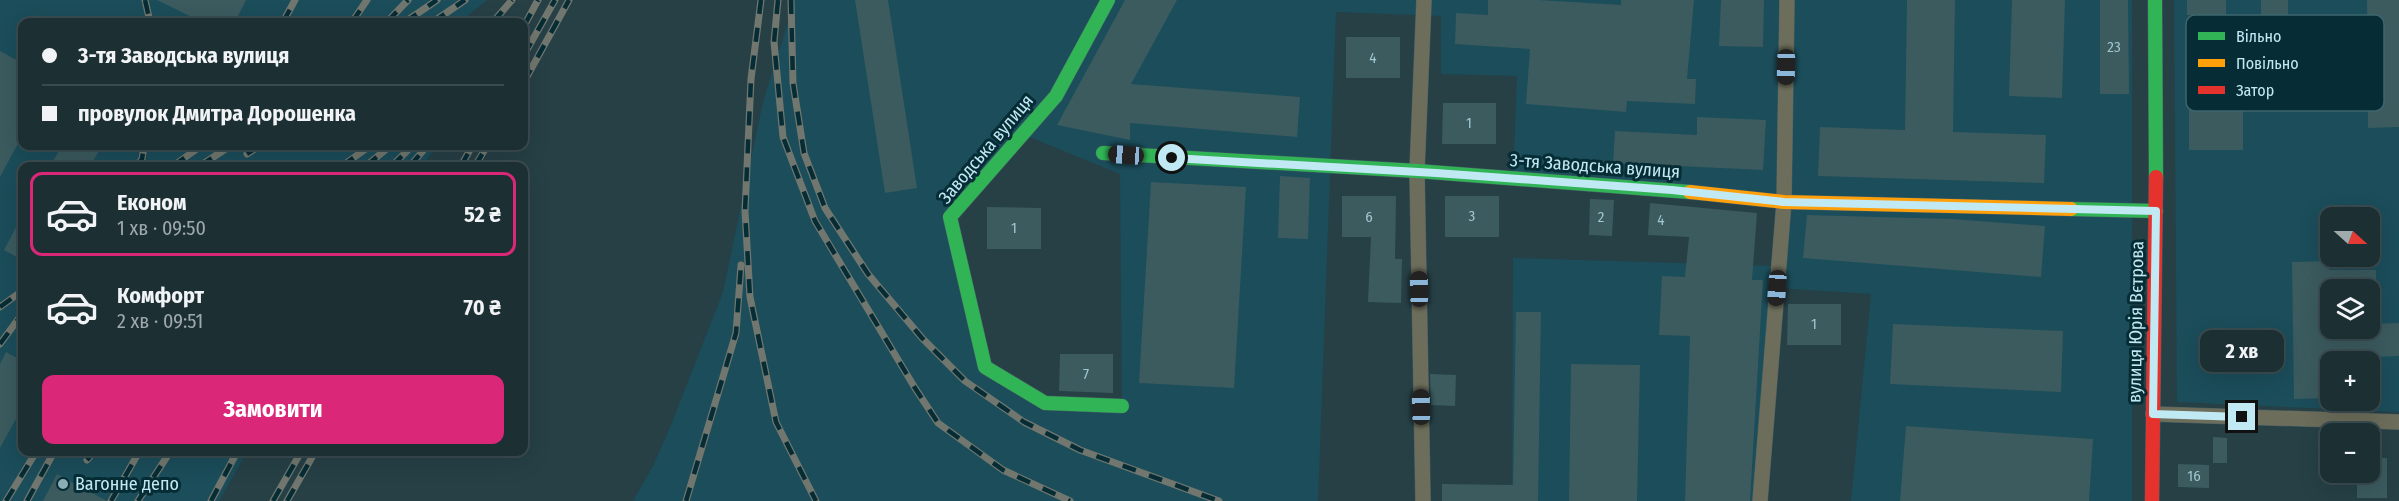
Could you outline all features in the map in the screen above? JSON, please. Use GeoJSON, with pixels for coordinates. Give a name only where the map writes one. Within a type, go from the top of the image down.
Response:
{"type":"FeatureCollection","features":[{"type":"Feature","properties":{"kind":"street","name":"Заводська вулиця"},"geometry":{"type":"LineString","coordinates":[[1108,0],[1056,96],[950,217],[985,367],[1045,403],[1122,405]]}},
{"type":"Feature","properties":{"kind":"street"},"geometry":{"type":"LineString","coordinates":[[1423,501],[1417,171],[1424,0]]}},
{"type":"Feature","properties":{"kind":"street"},"geometry":{"type":"LineString","coordinates":[[1760,501],[1784,202],[1787,0]]}},
{"type":"Feature","properties":{"kind":"street","name":"вулиця Юрія Вєтрова"},"geometry":{"type":"LineString","coordinates":[[2152,501],[2156,211],[2155,0]]}},
{"type":"Feature","properties":{"kind":"street","name":"3-тя Заводська вулиця"},"geometry":{"type":"LineString","coordinates":[[1103,153],[1417,171],[1672,190],[1784,202],[2156,211]]}},
{"type":"Feature","properties":{"kind":"street"},"geometry":{"type":"LineString","coordinates":[[2153,414],[2399,422]]}},
{"type":"Feature","properties":{"kind":"shaded area"},"geometry":{"type":"Polygon","coordinates":[[[0,0],[487,0],[465,18],[18,18],[18,150],[434,150],[425,162],[18,162],[18,456],[245,456],[219,501],[0,501],[0,0]]]}},
{"type":"Feature","properties":{"kind":"shaded area"},"geometry":{"type":"Polygon","coordinates":[[[795,0],[2132,0],[2132,501],[1851,501],[1871,294],[1777,288],[1760,501],[1512,501],[1513,258],[1779,266],[1784,202],[1513,178],[1517,76],[1441,74],[1441,16],[1336,12],[1318,501],[633,501],[654,464],[671,425],[723,292],[763,102],[795,0]],[[1022,134],[950,217],[985,367],[1045,403],[1122,405],[1120,174],[1022,134]]]}},
{"type":"Feature","properties":{"kind":"shaded area"},"geometry":{"type":"Polygon","coordinates":[[[2174,0],[2399,0],[2399,412],[2377,411],[2380,411],[2380,351],[2320,351],[2320,408],[2177,402],[2174,0]]]}},
{"type":"Feature","properties":{"kind":"building"},"geometry":{"type":"Polygon","coordinates":[[[157,0],[246,0],[237,18],[194,18],[157,0]]]}},
{"type":"Feature","properties":{"kind":"building"},"geometry":{"type":"Polygon","coordinates":[[[855,0],[888,0],[917,188],[885,193],[855,0]]]}},
{"type":"Feature","properties":{"kind":"building"},"geometry":{"type":"Polygon","coordinates":[[[1125,0],[1177,0],[1131,84],[1300,97],[1297,137],[1130,123],[1130,140],[1057,125],[1125,0]]]}},
{"type":"Feature","properties":{"kind":"building"},"geometry":{"type":"Polygon","coordinates":[[[1488,0],[1539,0],[1621,5],[1621,0],[1694,0],[1687,79],[1696,79],[1695,104],[1627,101],[1626,112],[1526,104],[1530,49],[1455,44],[1456,13],[1488,15],[1488,0]]]}},
{"type":"Feature","properties":{"kind":"building"},"geometry":{"type":"Polygon","coordinates":[[[1721,0],[1764,0],[1763,47],[1719,46],[1721,0]]]}},
{"type":"Feature","properties":{"kind":"building"},"geometry":{"type":"Polygon","coordinates":[[[1907,0],[1955,0],[1953,132],[2046,135],[2044,183],[1818,176],[1820,127],[1905,130],[1907,0]]]}},
{"type":"Feature","properties":{"kind":"building"},"geometry":{"type":"Polygon","coordinates":[[[2012,0],[2065,0],[2062,98],[2009,96],[2012,0]]]}},
{"type":"Feature","properties":{"kind":"building"},"geometry":{"type":"Polygon","coordinates":[[[2100,0],[2128,0],[2129,94],[2100,94],[2100,0]]]}},
{"type":"Feature","properties":{"kind":"building"},"geometry":{"type":"Polygon","coordinates":[[[2187,0],[2226,0],[2226,15],[2187,15],[2187,0]]]}},
{"type":"Feature","properties":{"kind":"building"},"geometry":{"type":"Polygon","coordinates":[[[2261,0],[2288,0],[2288,15],[2261,15],[2261,0]]]}},
{"type":"Feature","properties":{"kind":"building"},"geometry":{"type":"Polygon","coordinates":[[[2367,0],[2399,0],[2399,127],[2368,128],[2368,111],[2384,111],[2384,15],[2367,15],[2367,0]]]}},
{"type":"Feature","properties":{"kind":"building"},"geometry":{"type":"Polygon","coordinates":[[[1346,37],[1400,37],[1400,78],[1346,78],[1346,37]]]}},
{"type":"Feature","properties":{"kind":"building"},"geometry":{"type":"Polygon","coordinates":[[[0,51],[18,61],[18,143],[0,177],[0,51]]]}},
{"type":"Feature","properties":{"kind":"building"},"geometry":{"type":"Polygon","coordinates":[[[1443,103],[1496,103],[1496,144],[1442,144],[1443,103]]]}},
{"type":"Feature","properties":{"kind":"building"},"geometry":{"type":"Polygon","coordinates":[[[2189,111],[2243,111],[2243,150],[2189,150],[2189,111]]]}},
{"type":"Feature","properties":{"kind":"building"},"geometry":{"type":"Polygon","coordinates":[[[1697,117],[1766,120],[1763,170],[1613,163],[1615,131],[1697,135],[1697,117]]]}},
{"type":"Feature","properties":{"kind":"building"},"geometry":{"type":"Polygon","coordinates":[[[60,150],[100,150],[92,162],[52,162],[60,150]]]}},
{"type":"Feature","properties":{"kind":"building"},"geometry":{"type":"Polygon","coordinates":[[[1280,176],[1310,178],[1308,239],[1278,238],[1280,176]]]}},
{"type":"Feature","properties":{"kind":"building"},"geometry":{"type":"Polygon","coordinates":[[[1151,182],[1246,187],[1234,388],[1139,383],[1151,182]]]}},
{"type":"Feature","properties":{"kind":"building"},"geometry":{"type":"Polygon","coordinates":[[[1342,196],[1396,196],[1395,259],[1402,259],[1401,303],[1368,302],[1371,237],[1342,237],[1342,196]]]}},
{"type":"Feature","properties":{"kind":"building"},"geometry":{"type":"Polygon","coordinates":[[[1445,196],[1499,196],[1499,237],[1445,237],[1445,196]]]}},
{"type":"Feature","properties":{"kind":"building"},"geometry":{"type":"Polygon","coordinates":[[[1590,199],[1614,200],[1612,236],[1589,235],[1590,199]]]}},
{"type":"Feature","properties":{"kind":"building"},"geometry":{"type":"Polygon","coordinates":[[[1650,203],[1757,213],[1752,280],[1763,280],[1750,501],[1685,501],[1690,336],[1659,335],[1662,276],[1685,277],[1689,237],[1648,235],[1650,203]]]}},
{"type":"Feature","properties":{"kind":"building"},"geometry":{"type":"Polygon","coordinates":[[[987,207],[1041,208],[1041,249],[987,249],[987,207]]]}},
{"type":"Feature","properties":{"kind":"building"},"geometry":{"type":"Polygon","coordinates":[[[1807,215],[1952,219],[2045,226],[2041,277],[1803,258],[1807,215]]]}},
{"type":"Feature","properties":{"kind":"building"},"geometry":{"type":"Polygon","coordinates":[[[18,224],[18,258],[4,250],[18,224]]]}},
{"type":"Feature","properties":{"kind":"building"},"geometry":{"type":"Polygon","coordinates":[[[2320,261],[2320,267],[2329,267],[2329,270],[2376,270],[2376,279],[2320,279],[2320,339],[2380,339],[2380,324],[2399,323],[2399,356],[2380,357],[2380,351],[2320,351],[2320,398],[2294,399],[2292,262],[2320,261]]]}},
{"type":"Feature","properties":{"kind":"building"},"geometry":{"type":"Polygon","coordinates":[[[1788,304],[1841,304],[1841,345],[1787,345],[1788,304]]]}},
{"type":"Feature","properties":{"kind":"building"},"geometry":{"type":"Polygon","coordinates":[[[1516,312],[1541,312],[1538,501],[1442,501],[1442,484],[1513,485],[1516,312]]]}},
{"type":"Feature","properties":{"kind":"building"},"geometry":{"type":"Polygon","coordinates":[[[1893,324],[2063,331],[2061,392],[1890,384],[1893,324]]]}},
{"type":"Feature","properties":{"kind":"building"},"geometry":{"type":"Polygon","coordinates":[[[6,352],[18,359],[18,415],[0,448],[0,364],[6,352]]]}},
{"type":"Feature","properties":{"kind":"building"},"geometry":{"type":"Polygon","coordinates":[[[1060,354],[1113,354],[1113,393],[1059,391],[1060,354]]]}},
{"type":"Feature","properties":{"kind":"building"},"geometry":{"type":"Polygon","coordinates":[[[1571,364],[1640,365],[1637,501],[1569,501],[1571,364]]]}},
{"type":"Feature","properties":{"kind":"building"},"geometry":{"type":"Polygon","coordinates":[[[1430,374],[1456,375],[1455,406],[1431,405],[1430,374]]]}},
{"type":"Feature","properties":{"kind":"building"},"geometry":{"type":"Polygon","coordinates":[[[1906,426],[2093,439],[2089,501],[1900,501],[1906,426]]]}},
{"type":"Feature","properties":{"kind":"building"},"geometry":{"type":"Polygon","coordinates":[[[2213,437],[2227,438],[2227,463],[2213,463],[2213,437]]]}},
{"type":"Feature","properties":{"kind":"building"},"geometry":{"type":"Polygon","coordinates":[[[2380,458],[2387,458],[2387,498],[2357,498],[2357,483],[2380,483],[2380,458]]]}},
{"type":"Feature","properties":{"kind":"building"},"geometry":{"type":"Polygon","coordinates":[[[2178,464],[2209,465],[2209,488],[2178,487],[2178,464]]]}},
{"type":"Feature","properties":{"kind":"building","name":"Вагонне депо"},"geometry":{"type":"Polygon","coordinates":[[[57,474],[107,501],[43,501],[57,474]]]}},
{"type":"Feature","properties":{"kind":"railway"},"geometry":{"type":"LineString","coordinates":[[145,0],[149,18]]}},
{"type":"Feature","properties":{"kind":"railway"},"geometry":{"type":"LineString","coordinates":[[285,18],[295,0]]}},
{"type":"Feature","properties":{"kind":"railway"},"geometry":{"type":"LineString","coordinates":[[355,18],[367,0]]}},
{"type":"Feature","properties":{"kind":"railway"},"geometry":{"type":"LineString","coordinates":[[391,18],[408,0]]}},
{"type":"Feature","properties":{"kind":"railway"},"geometry":{"type":"LineString","coordinates":[[411,18],[437,0]]}},
{"type":"Feature","properties":{"kind":"railway"},"geometry":{"type":"LineString","coordinates":[[439,18],[465,0]]}},
{"type":"Feature","properties":{"kind":"railway"},"geometry":{"type":"LineString","coordinates":[[496,18],[512,0]]}},
{"type":"Feature","properties":{"kind":"railway"},"geometry":{"type":"LineString","coordinates":[[528,19],[538,0]]}},
{"type":"Feature","properties":{"kind":"railway"},"geometry":{"type":"LineString","coordinates":[[528,48],[555,0]]}},
{"type":"Feature","properties":{"kind":"railway"},"geometry":{"type":"LineString","coordinates":[[528,75],[569,0]]}},
{"type":"Feature","properties":{"kind":"railway"},"geometry":{"type":"LineString","coordinates":[[761,0],[751,79],[745,211],[750,297],[776,422],[816,501]]}},
{"type":"Feature","properties":{"kind":"railway"},"geometry":{"type":"LineString","coordinates":[[778,0],[774,42],[783,137],[815,221],[938,423],[1003,470],[1070,501]]}},
{"type":"Feature","properties":{"kind":"railway"},"geometry":{"type":"LineString","coordinates":[[791,0],[793,83],[804,153],[825,208],[868,274],[922,338],[965,381],[1024,422],[1080,450],[1219,501]]}},
{"type":"Feature","properties":{"kind":"railway"},"geometry":{"type":"LineString","coordinates":[[140,162],[143,150]]}},
{"type":"Feature","properties":{"kind":"railway"},"geometry":{"type":"LineString","coordinates":[[179,162],[195,150]]}},
{"type":"Feature","properties":{"kind":"railway"},"geometry":{"type":"LineString","coordinates":[[206,162],[224,150]]}},
{"type":"Feature","properties":{"kind":"railway"},"geometry":{"type":"LineString","coordinates":[[247,154],[253,150]]}},
{"type":"Feature","properties":{"kind":"railway"},"geometry":{"type":"LineString","coordinates":[[348,162],[364,150]]}},
{"type":"Feature","properties":{"kind":"railway"},"geometry":{"type":"LineString","coordinates":[[371,162],[385,150]]}},
{"type":"Feature","properties":{"kind":"railway"},"geometry":{"type":"LineString","coordinates":[[396,162],[408,150]]}},
{"type":"Feature","properties":{"kind":"railway"},"geometry":{"type":"LineString","coordinates":[[413,162],[424,150]]}},
{"type":"Feature","properties":{"kind":"railway"},"geometry":{"type":"LineString","coordinates":[[463,162],[470,150]]}},
{"type":"Feature","properties":{"kind":"railway"},"geometry":{"type":"LineString","coordinates":[[477,162],[485,150]]}},
{"type":"Feature","properties":{"kind":"railway"},"geometry":{"type":"LineString","coordinates":[[686,501],[736,333],[741,265]]}},
{"type":"Feature","properties":{"kind":"railway"},"geometry":{"type":"LineString","coordinates":[[0,307],[18,294]]}},
{"type":"Feature","properties":{"kind":"railway"},"geometry":{"type":"LineString","coordinates":[[0,344],[18,319]]}},
{"type":"Feature","properties":{"kind":"railway"},"geometry":{"type":"LineString","coordinates":[[6,501],[34,456]]}},
{"type":"Feature","properties":{"kind":"railway"},"geometry":{"type":"LineString","coordinates":[[27,501],[52,456]]}},
{"type":"Feature","properties":{"kind":"railway"},"geometry":{"type":"LineString","coordinates":[[87,460],[90,456]]}},
{"type":"Feature","properties":{"kind":"railway"},"geometry":{"type":"LineString","coordinates":[[111,501],[137,456]]}},
{"type":"Feature","properties":{"kind":"railway"},"geometry":{"type":"LineString","coordinates":[[138,501],[167,456]]}},
{"type":"Feature","properties":{"kind":"railway"},"geometry":{"type":"LineString","coordinates":[[211,501],[235,456]]}},
{"type":"Feature","properties":{"kind":"railway"},"geometry":{"type":"LineString","coordinates":[[273,501],[299,456]]}},
{"type":"Feature","properties":{"kind":"railway"},"geometry":{"type":"LineString","coordinates":[[287,501],[313,456]]}},
{"type":"Feature","properties":{"kind":"traffic: fast"},"geometry":{"type":"LineString","coordinates":[[1108,0],[1056,96],[950,217],[985,367],[1045,403],[1122,406]]}},
{"type":"Feature","properties":{"kind":"traffic: fast"},"geometry":{"type":"LineString","coordinates":[[2155,0],[2156,177]]}},
{"type":"Feature","properties":{"kind":"traffic: fast"},"geometry":{"type":"LineString","coordinates":[[1103,153],[1417,171],[1690,192]]}},
{"type":"Feature","properties":{"kind":"traffic: fast"},"geometry":{"type":"LineString","coordinates":[[2071,209],[2156,211]]}},
{"type":"Feature","properties":{"kind":"traffic: slow"},"geometry":{"type":"LineString","coordinates":[[1690,192],[1784,202],[2071,209]]}},
{"type":"Feature","properties":{"kind":"traffic: jam"},"geometry":{"type":"LineString","coordinates":[[2152,501],[2156,177]]}},
{"type":"Feature","properties":{"kind":"place","name":"Вагонне депо"},"geometry":{"type":"Point","coordinates":[63,484]}},
{"type":"Feature","properties":{"kind":"route"},"geometry":{"type":"LineString","coordinates":[[1172,158],[1436,173],[1672,190],[1784,202],[2156,211],[2153,414],[2242,417]]}}]}
